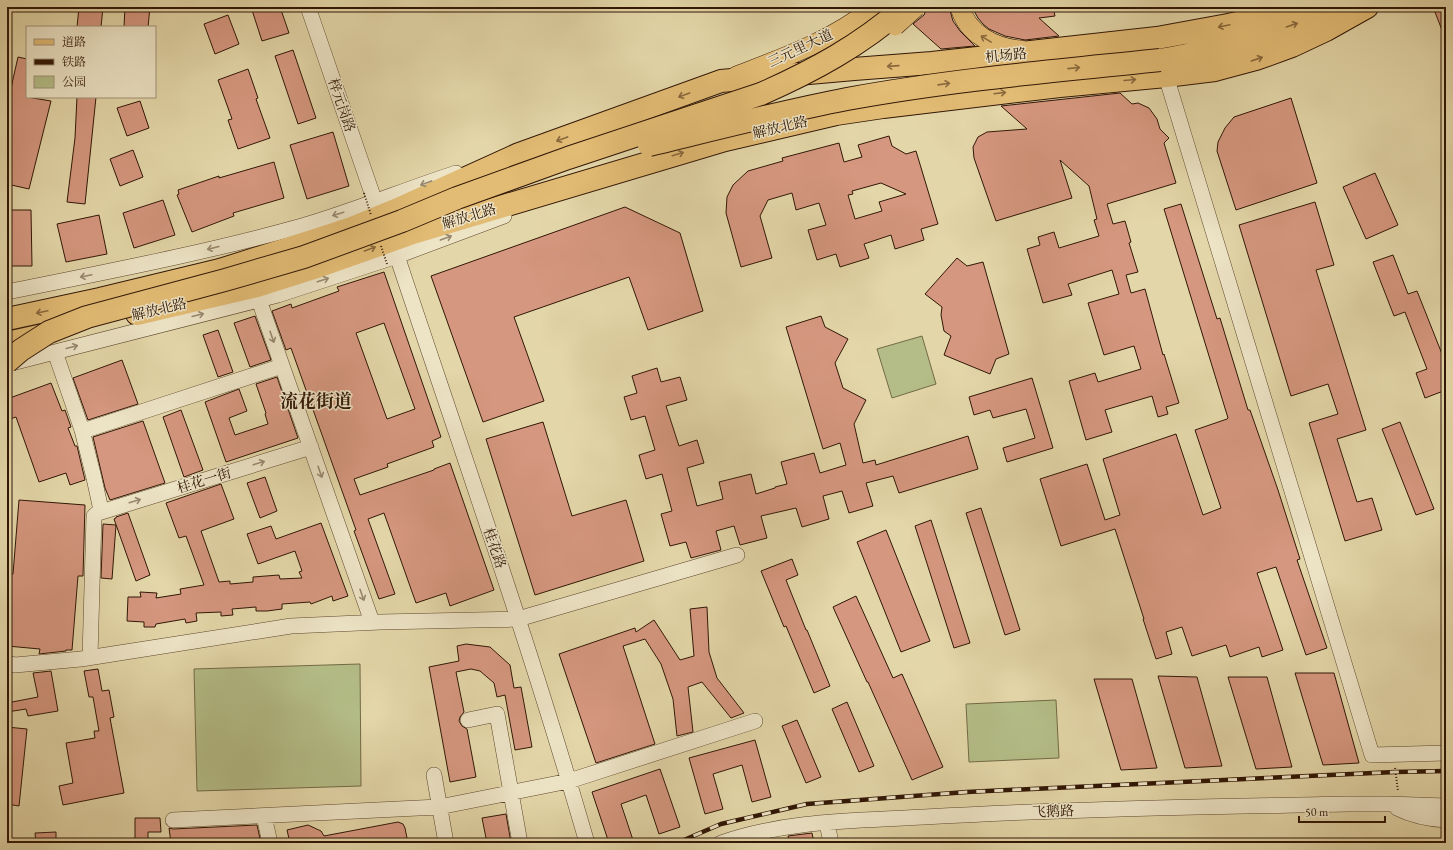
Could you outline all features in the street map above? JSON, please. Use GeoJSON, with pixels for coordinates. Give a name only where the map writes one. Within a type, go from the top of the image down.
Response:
{"type":"FeatureCollection","features":[{"type":"Feature","properties":{"kind":"highway"},"geometry":{"type":"LineString","coordinates":[[7,363],[21,350],[49,332],[87,317],[226,280],[304,256],[402,221],[457,198],[568,158],[761,94],[814,69],[839,55],[878,29],[904,7]]}},
{"type":"Feature","properties":{"kind":"highway","name":"机场路"},"geometry":{"type":"LineString","coordinates":[[721,82],[932,63],[1157,38],[1251,20],[1288,7]]}},
{"type":"Feature","properties":{"kind":"highway"},"geometry":{"type":"LineString","coordinates":[[932,63],[920,74],[919,79],[920,86],[924,94],[934,101],[1060,86],[1163,68],[1205,52],[1284,28],[1362,8]]}},
{"type":"Feature","properties":{"kind":"highway"},"geometry":{"type":"LineString","coordinates":[[457,198],[696,133],[824,104],[968,80],[1163,68]]}},
{"type":"Feature","properties":{"kind":"highway"},"geometry":{"type":"LineString","coordinates":[[721,82],[735,90],[745,99],[751,109],[753,122],[752,128],[748,134]]}},
{"type":"Feature","properties":{"kind":"highway","name":"解放北路"},"geometry":{"type":"LineString","coordinates":[[7,320],[158,286],[247,262],[352,228],[428,196],[491,166],[533,149],[721,82]]}},
{"type":"Feature","properties":{"kind":"highway","name":"解放北路"},"geometry":{"type":"LineString","coordinates":[[7,343],[257,286],[323,265],[413,233],[748,134],[836,114],[934,101]]}},
{"type":"Feature","properties":{"kind":"main road","name":"三元里大道"},"geometry":{"type":"LineString","coordinates":[[721,82],[803,49],[846,26],[874,7]]}},
{"type":"Feature","properties":{"kind":"main road"},"geometry":{"type":"LineString","coordinates":[[413,233],[474,201],[506,187],[765,100],[807,82],[830,70],[856,53],[899,22],[916,7]]}},
{"type":"Feature","properties":{"kind":"main road"},"geometry":{"type":"LineString","coordinates":[[960,7],[965,19],[974,31],[982,37],[1003,47],[1036,52]]}},
{"type":"Feature","properties":{"kind":"street","name":"梓元岗路"},"geometry":{"type":"LineString","coordinates":[[308,7],[375,202]]}},
{"type":"Feature","properties":{"kind":"street"},"geometry":{"type":"LineString","coordinates":[[1163,68],[1372,755],[1446,753]]}},
{"type":"Feature","properties":{"kind":"street"},"geometry":{"type":"LineString","coordinates":[[7,363],[259,300],[312,284],[396,256],[654,161]]}},
{"type":"Feature","properties":{"kind":"street"},"geometry":{"type":"LineString","coordinates":[[7,292],[79,278],[209,249],[301,226],[460,172],[491,166]]}},
{"type":"Feature","properties":{"kind":"street","name":"桂花路"},"geometry":{"type":"LineString","coordinates":[[396,256],[518,619],[587,843]]}},
{"type":"Feature","properties":{"kind":"street"},"geometry":{"type":"LineString","coordinates":[[259,300],[372,622]]}},
{"type":"Feature","properties":{"kind":"street"},"geometry":{"type":"LineString","coordinates":[[55,352],[82,430],[101,510],[94,516],[90,657]]}},
{"type":"Feature","properties":{"kind":"street"},"geometry":{"type":"LineString","coordinates":[[89,429],[282,366]]}},
{"type":"Feature","properties":{"kind":"street","name":"桂花一街"},"geometry":{"type":"LineString","coordinates":[[98,512],[311,447]]}},
{"type":"Feature","properties":{"kind":"street"},"geometry":{"type":"LineString","coordinates":[[7,663],[15,665],[90,657],[291,626],[372,622],[518,619],[737,555]]}},
{"type":"Feature","properties":{"kind":"street"},"geometry":{"type":"LineString","coordinates":[[468,720],[497,714],[520,843]]}},
{"type":"Feature","properties":{"kind":"street"},"geometry":{"type":"LineString","coordinates":[[173,820],[439,807],[569,781],[755,721]]}},
{"type":"Feature","properties":{"kind":"street"},"geometry":{"type":"LineString","coordinates":[[434,775],[446,843]]}},
{"type":"Feature","properties":{"kind":"street"},"geometry":{"type":"LineString","coordinates":[[1394,804],[1410,814],[1423,818],[1446,820]]}},
{"type":"Feature","properties":{"kind":"street","name":"飞鹅路"},"geometry":{"type":"LineString","coordinates":[[721,843],[746,835],[788,827],[828,823],[1034,812],[1394,804],[1446,806]]}},
{"type":"Feature","properties":{"kind":"street"},"geometry":{"type":"LineString","coordinates":[[264,816],[270,843]]}},
{"type":"Feature","properties":{"kind":"street"},"geometry":{"type":"LineString","coordinates":[[828,823],[831,843]]}},
{"type":"Feature","properties":{"kind":"path"},"geometry":{"type":"LineString","coordinates":[[1394,755],[1394,804]]}},
{"type":"Feature","properties":{"kind":"green space"},"geometry":{"type":"Polygon","coordinates":[[[922,336],[936,384],[892,398],[877,349],[922,336]]]}},
{"type":"Feature","properties":{"kind":"green space"},"geometry":{"type":"Polygon","coordinates":[[[360,664],[361,786],[197,791],[194,669],[360,664]]]}},
{"type":"Feature","properties":{"kind":"green space"},"geometry":{"type":"Polygon","coordinates":[[[1056,700],[1059,758],[969,762],[966,704],[1056,700]]]}},
{"type":"Feature","properties":{"kind":"building"},"geometry":{"type":"Polygon","coordinates":[[[79,7],[103,7],[101,26],[77,26],[79,7]]]}},
{"type":"Feature","properties":{"kind":"building"},"geometry":{"type":"Polygon","coordinates":[[[125,7],[150,7],[148,26],[124,26],[125,7]]]}},
{"type":"Feature","properties":{"kind":"building"},"geometry":{"type":"Polygon","coordinates":[[[251,7],[280,7],[289,33],[262,41],[251,7]]]}},
{"type":"Feature","properties":{"kind":"building"},"geometry":{"type":"Polygon","coordinates":[[[927,7],[949,7],[953,21],[960,31],[975,46],[941,49],[913,24],[924,15],[927,7]]]}},
{"type":"Feature","properties":{"kind":"building"},"geometry":{"type":"Polygon","coordinates":[[[972,7],[1053,7],[1055,16],[1039,18],[1059,36],[1025,40],[1005,36],[989,29],[983,24],[972,7]]]}},
{"type":"Feature","properties":{"kind":"building"},"geometry":{"type":"Polygon","coordinates":[[[1446,7],[1446,38],[1445,38],[1435,12],[1446,7]]]}},
{"type":"Feature","properties":{"kind":"building"},"geometry":{"type":"Polygon","coordinates":[[[228,15],[239,44],[215,54],[204,24],[228,15]]]}},
{"type":"Feature","properties":{"kind":"building"},"geometry":{"type":"Polygon","coordinates":[[[293,50],[316,118],[298,124],[275,56],[293,50]]]}},
{"type":"Feature","properties":{"kind":"building"},"geometry":{"type":"Polygon","coordinates":[[[18,57],[26,59],[26,98],[51,101],[29,189],[7,184],[7,106],[18,57]]]}},
{"type":"Feature","properties":{"kind":"building"},"geometry":{"type":"Polygon","coordinates":[[[248,69],[258,98],[256,99],[270,138],[238,149],[228,120],[232,119],[218,80],[248,69]]]}},
{"type":"Feature","properties":{"kind":"building"},"geometry":{"type":"Polygon","coordinates":[[[1120,93],[1132,104],[1138,103],[1149,108],[1157,119],[1160,129],[1169,138],[1164,143],[1176,183],[1107,204],[1113,224],[1125,221],[1131,242],[1129,243],[1138,272],[1126,275],[1131,293],[1145,289],[1163,355],[1164,354],[1179,403],[1166,407],[1168,414],[1158,417],[1152,396],[1105,410],[1112,432],[1086,440],[1069,381],[1095,373],[1098,382],[1141,369],[1134,346],[1104,355],[1088,303],[1119,294],[1112,270],[1068,284],[1072,295],[1043,303],[1027,249],[1040,245],[1038,237],[1054,232],[1059,248],[1099,236],[1094,220],[1097,219],[1089,186],[1060,160],[1072,198],[996,221],[974,158],[973,147],[978,137],[987,132],[1027,129],[1001,106],[1120,93]]]}},
{"type":"Feature","properties":{"kind":"building"},"geometry":{"type":"Polygon","coordinates":[[[77,98],[96,98],[85,204],[67,202],[75,138],[77,98]]]}},
{"type":"Feature","properties":{"kind":"building"},"geometry":{"type":"Polygon","coordinates":[[[1291,98],[1317,183],[1236,210],[1217,151],[1218,142],[1225,128],[1234,117],[1291,98]]]}},
{"type":"Feature","properties":{"kind":"building"},"geometry":{"type":"Polygon","coordinates":[[[140,101],[149,128],[127,136],[117,108],[140,101]]]}},
{"type":"Feature","properties":{"kind":"building"},"geometry":{"type":"Polygon","coordinates":[[[333,132],[349,186],[307,199],[290,145],[333,132]]]}},
{"type":"Feature","properties":{"kind":"building"},"geometry":{"type":"Polygon","coordinates":[[[889,136],[892,146],[906,154],[916,151],[938,224],[921,229],[924,240],[895,249],[891,235],[864,244],[869,258],[840,267],[836,254],[817,260],[808,230],[826,225],[819,203],[796,210],[792,193],[768,200],[760,216],[772,258],[741,267],[726,213],[727,197],[733,185],[748,171],[783,161],[782,158],[839,143],[844,162],[862,157],[858,145],[889,136]],[[881,183],[852,191],[853,194],[848,195],[855,219],[882,211],[879,202],[906,194],[881,183]]]}},
{"type":"Feature","properties":{"kind":"building"},"geometry":{"type":"Polygon","coordinates":[[[133,150],[143,177],[120,186],[110,159],[133,150]]]}},
{"type":"Feature","properties":{"kind":"building"},"geometry":{"type":"Polygon","coordinates":[[[274,162],[284,198],[233,213],[234,216],[192,232],[177,195],[179,194],[178,190],[219,176],[219,178],[274,162]]]}},
{"type":"Feature","properties":{"kind":"building"},"geometry":{"type":"Polygon","coordinates":[[[1375,173],[1398,225],[1366,239],[1343,187],[1375,173]]]}},
{"type":"Feature","properties":{"kind":"building"},"geometry":{"type":"Polygon","coordinates":[[[163,200],[175,235],[134,248],[123,213],[163,200]]]}},
{"type":"Feature","properties":{"kind":"building"},"geometry":{"type":"Polygon","coordinates":[[[1315,202],[1334,265],[1316,270],[1366,430],[1337,439],[1357,502],[1372,498],[1382,530],[1345,541],[1309,423],[1338,414],[1328,384],[1291,396],[1239,225],[1315,202]]]}},
{"type":"Feature","properties":{"kind":"building"},"geometry":{"type":"Polygon","coordinates":[[[1181,204],[1217,319],[1220,318],[1248,410],[1250,410],[1278,490],[1300,559],[1297,560],[1327,648],[1306,655],[1276,567],[1257,573],[1283,650],[1262,657],[1259,647],[1230,657],[1226,645],[1192,656],[1182,627],[1166,632],[1172,654],[1156,659],[1115,529],[1061,546],[1040,479],[1087,464],[1105,520],[1120,515],[1103,459],[1176,434],[1203,515],[1221,508],[1195,430],[1228,418],[1164,209],[1181,204]]]}},
{"type":"Feature","properties":{"kind":"building"},"geometry":{"type":"Polygon","coordinates":[[[625,207],[680,233],[703,311],[648,330],[629,277],[514,317],[544,401],[483,422],[431,276],[625,207]]]}},
{"type":"Feature","properties":{"kind":"building"},"geometry":{"type":"Polygon","coordinates":[[[7,210],[31,210],[32,266],[7,266],[7,210]]]}},
{"type":"Feature","properties":{"kind":"building"},"geometry":{"type":"Polygon","coordinates":[[[99,215],[107,254],[66,262],[57,224],[99,215]]]}},
{"type":"Feature","properties":{"kind":"building"},"geometry":{"type":"Polygon","coordinates":[[[1393,255],[1408,294],[1417,291],[1446,364],[1446,390],[1425,398],[1416,373],[1427,369],[1405,312],[1394,316],[1373,262],[1393,255]]]}},
{"type":"Feature","properties":{"kind":"building"},"geometry":{"type":"Polygon","coordinates":[[[957,258],[967,266],[983,262],[1009,354],[996,359],[990,374],[944,355],[951,336],[944,331],[941,315],[942,307],[925,294],[957,258]]]}},
{"type":"Feature","properties":{"kind":"building"},"geometry":{"type":"Polygon","coordinates":[[[384,272],[441,437],[432,441],[434,447],[387,464],[388,467],[354,479],[360,495],[434,470],[450,463],[494,590],[450,606],[446,593],[416,603],[384,513],[368,519],[395,594],[379,599],[291,348],[286,350],[272,311],[291,304],[292,308],[339,291],[337,287],[384,272]],[[384,323],[356,333],[387,419],[415,409],[384,323]]]}},
{"type":"Feature","properties":{"kind":"building"},"geometry":{"type":"Polygon","coordinates":[[[255,316],[271,360],[250,367],[234,323],[255,316]]]}},
{"type":"Feature","properties":{"kind":"building"},"geometry":{"type":"Polygon","coordinates":[[[821,316],[825,327],[848,339],[835,363],[843,388],[866,400],[854,424],[863,463],[875,460],[876,465],[968,436],[978,469],[899,493],[893,476],[866,483],[873,506],[849,513],[842,491],[823,496],[829,519],[802,527],[796,508],[761,516],[767,538],[740,545],[734,526],[716,531],[721,550],[691,558],[686,542],[670,546],[661,514],[672,511],[662,474],[646,479],[639,455],[655,450],[645,416],[631,420],[624,397],[637,393],[632,376],[657,368],[661,382],[680,377],[687,400],[666,406],[679,446],[697,440],[704,463],[687,468],[697,506],[723,499],[719,482],[751,474],[756,494],[775,488],[787,484],[781,462],[814,453],[820,473],[846,465],[840,443],[823,449],[786,327],[821,316]]]}},
{"type":"Feature","properties":{"kind":"building"},"geometry":{"type":"Polygon","coordinates":[[[218,330],[233,372],[218,377],[203,335],[218,330]]]}},
{"type":"Feature","properties":{"kind":"building"},"geometry":{"type":"Polygon","coordinates":[[[122,360],[138,404],[88,420],[73,378],[122,360]]]}},
{"type":"Feature","properties":{"kind":"building"},"geometry":{"type":"Polygon","coordinates":[[[277,377],[298,438],[226,462],[205,402],[239,389],[247,411],[229,418],[235,435],[268,424],[266,413],[256,384],[277,377]]]}},
{"type":"Feature","properties":{"kind":"building"},"geometry":{"type":"Polygon","coordinates":[[[1032,378],[1053,448],[1007,462],[1003,448],[1035,438],[1026,409],[993,418],[990,410],[974,415],[969,397],[1032,378]]]}},
{"type":"Feature","properties":{"kind":"building"},"geometry":{"type":"Polygon","coordinates":[[[51,383],[62,411],[65,410],[71,427],[68,428],[75,446],[77,446],[85,480],[70,485],[66,473],[39,482],[16,417],[7,420],[7,399],[51,383]]]}},
{"type":"Feature","properties":{"kind":"building"},"geometry":{"type":"Polygon","coordinates":[[[181,410],[203,470],[184,477],[163,417],[181,410]]]}},
{"type":"Feature","properties":{"kind":"building"},"geometry":{"type":"Polygon","coordinates":[[[143,421],[165,483],[110,500],[105,488],[93,437],[143,421]]]}},
{"type":"Feature","properties":{"kind":"building"},"geometry":{"type":"Polygon","coordinates":[[[543,422],[572,516],[626,500],[644,561],[535,595],[486,439],[543,422]]]}},
{"type":"Feature","properties":{"kind":"building"},"geometry":{"type":"Polygon","coordinates":[[[1400,422],[1434,509],[1416,515],[1382,429],[1400,422]]]}},
{"type":"Feature","properties":{"kind":"building"},"geometry":{"type":"Polygon","coordinates":[[[265,477],[277,511],[260,518],[247,483],[265,477]]]}},
{"type":"Feature","properties":{"kind":"building"},"geometry":{"type":"Polygon","coordinates":[[[221,484],[234,519],[201,531],[219,582],[230,581],[230,584],[253,582],[253,577],[279,575],[280,579],[302,578],[299,572],[302,571],[295,551],[258,564],[247,534],[271,526],[276,539],[321,523],[348,596],[333,601],[332,596],[311,604],[310,602],[282,604],[282,609],[267,611],[256,611],[256,607],[232,609],[233,615],[221,616],[221,612],[196,613],[197,621],[186,623],[185,619],[156,624],[155,627],[144,627],[144,622],[127,621],[128,597],[141,597],[140,592],[157,593],[156,598],[181,594],[180,589],[204,585],[186,536],[179,538],[166,503],[221,484]]]}},
{"type":"Feature","properties":{"kind":"building"},"geometry":{"type":"Polygon","coordinates":[[[19,500],[85,505],[83,576],[78,576],[72,650],[39,654],[40,649],[7,646],[7,612],[10,574],[13,574],[19,500]]]}},
{"type":"Feature","properties":{"kind":"building"},"geometry":{"type":"Polygon","coordinates":[[[981,508],[1020,630],[1005,635],[966,513],[981,508]]]}},
{"type":"Feature","properties":{"kind":"building"},"geometry":{"type":"Polygon","coordinates":[[[128,513],[150,575],[136,581],[114,519],[128,513]]]}},
{"type":"Feature","properties":{"kind":"building"},"geometry":{"type":"Polygon","coordinates":[[[931,520],[970,643],[954,648],[915,526],[931,520]]]}},
{"type":"Feature","properties":{"kind":"building"},"geometry":{"type":"Polygon","coordinates":[[[103,524],[116,525],[112,579],[101,578],[103,524]]]}},
{"type":"Feature","properties":{"kind":"building"},"geometry":{"type":"Polygon","coordinates":[[[886,530],[930,641],[901,652],[857,542],[886,530]]]}},
{"type":"Feature","properties":{"kind":"building"},"geometry":{"type":"Polygon","coordinates":[[[792,559],[798,575],[786,580],[830,686],[814,693],[786,626],[784,627],[761,571],[792,559]]]}},
{"type":"Feature","properties":{"kind":"building"},"geometry":{"type":"Polygon","coordinates":[[[856,596],[893,678],[902,674],[943,767],[912,780],[833,607],[856,596]]]}},
{"type":"Feature","properties":{"kind":"building"},"geometry":{"type":"Polygon","coordinates":[[[707,607],[709,652],[717,678],[744,713],[731,718],[702,682],[688,687],[693,732],[677,736],[673,699],[661,664],[645,639],[623,646],[655,744],[596,763],[559,654],[635,628],[636,632],[654,620],[680,660],[694,656],[690,609],[707,607]]]}},
{"type":"Feature","properties":{"kind":"building"},"geometry":{"type":"Polygon","coordinates":[[[466,644],[490,647],[510,665],[514,688],[521,687],[532,747],[515,750],[505,695],[497,697],[494,683],[480,671],[471,669],[456,672],[464,712],[459,721],[462,726],[467,729],[476,777],[450,782],[429,667],[459,661],[457,646],[466,644]]]}},
{"type":"Feature","properties":{"kind":"building"},"geometry":{"type":"Polygon","coordinates":[[[98,669],[102,691],[109,690],[114,717],[110,718],[124,793],[63,805],[59,786],[73,783],[66,743],[95,738],[94,731],[99,731],[93,697],[89,697],[84,671],[98,669]]]}},
{"type":"Feature","properties":{"kind":"building"},"geometry":{"type":"Polygon","coordinates":[[[51,671],[58,711],[28,716],[26,709],[7,712],[7,703],[38,697],[33,673],[51,671]]]}},
{"type":"Feature","properties":{"kind":"building"},"geometry":{"type":"Polygon","coordinates":[[[1295,673],[1334,673],[1359,763],[1323,765],[1295,673]]]}},
{"type":"Feature","properties":{"kind":"building"},"geometry":{"type":"Polygon","coordinates":[[[1158,676],[1197,677],[1222,766],[1185,768],[1158,676]]]}},
{"type":"Feature","properties":{"kind":"building"},"geometry":{"type":"Polygon","coordinates":[[[1228,677],[1267,677],[1292,767],[1256,769],[1228,677]]]}},
{"type":"Feature","properties":{"kind":"building"},"geometry":{"type":"Polygon","coordinates":[[[1094,679],[1132,679],[1157,768],[1121,770],[1094,679]]]}},
{"type":"Feature","properties":{"kind":"building"},"geometry":{"type":"Polygon","coordinates":[[[847,702],[874,766],[859,772],[832,709],[847,702]]]}},
{"type":"Feature","properties":{"kind":"building"},"geometry":{"type":"Polygon","coordinates":[[[797,720],[821,777],[806,783],[782,726],[797,720]]]}},
{"type":"Feature","properties":{"kind":"building"},"geometry":{"type":"Polygon","coordinates":[[[7,727],[27,729],[19,806],[7,804],[7,727]]]}},
{"type":"Feature","properties":{"kind":"building"},"geometry":{"type":"Polygon","coordinates":[[[755,740],[771,797],[752,802],[742,765],[713,774],[723,809],[705,814],[689,758],[755,740]]]}},
{"type":"Feature","properties":{"kind":"building"},"geometry":{"type":"Polygon","coordinates":[[[660,769],[680,827],[659,834],[646,795],[621,804],[634,843],[609,843],[592,792],[660,769]]]}},
{"type":"Feature","properties":{"kind":"building"},"geometry":{"type":"Polygon","coordinates":[[[506,814],[511,843],[487,843],[482,818],[506,814]]]}},
{"type":"Feature","properties":{"kind":"building"},"geometry":{"type":"Polygon","coordinates":[[[135,818],[160,818],[161,832],[148,832],[148,843],[135,843],[135,818]]]}},
{"type":"Feature","properties":{"kind":"building"},"geometry":{"type":"Polygon","coordinates":[[[398,822],[403,824],[405,828],[408,843],[290,843],[287,830],[308,825],[321,831],[324,836],[398,822]]]}},
{"type":"Feature","properties":{"kind":"building"},"geometry":{"type":"Polygon","coordinates":[[[257,825],[261,843],[171,843],[169,828],[173,829],[257,825]]]}},
{"type":"Feature","properties":{"kind":"building"},"geometry":{"type":"Polygon","coordinates":[[[56,832],[56,843],[36,843],[35,833],[56,832]]]}},
{"type":"Feature","properties":{"kind":"building"},"geometry":{"type":"Polygon","coordinates":[[[812,833],[814,843],[790,843],[788,836],[812,833]]]}},
{"type":"Feature","properties":{"kind":"railway"},"geometry":{"type":"LineString","coordinates":[[677,843],[721,824],[807,804],[967,792],[1395,772],[1446,771]]}},
{"type":"Feature","properties":{"kind":"district","name":"流花街道"},"geometry":{"type":"Point","coordinates":[316,401]}}]}
